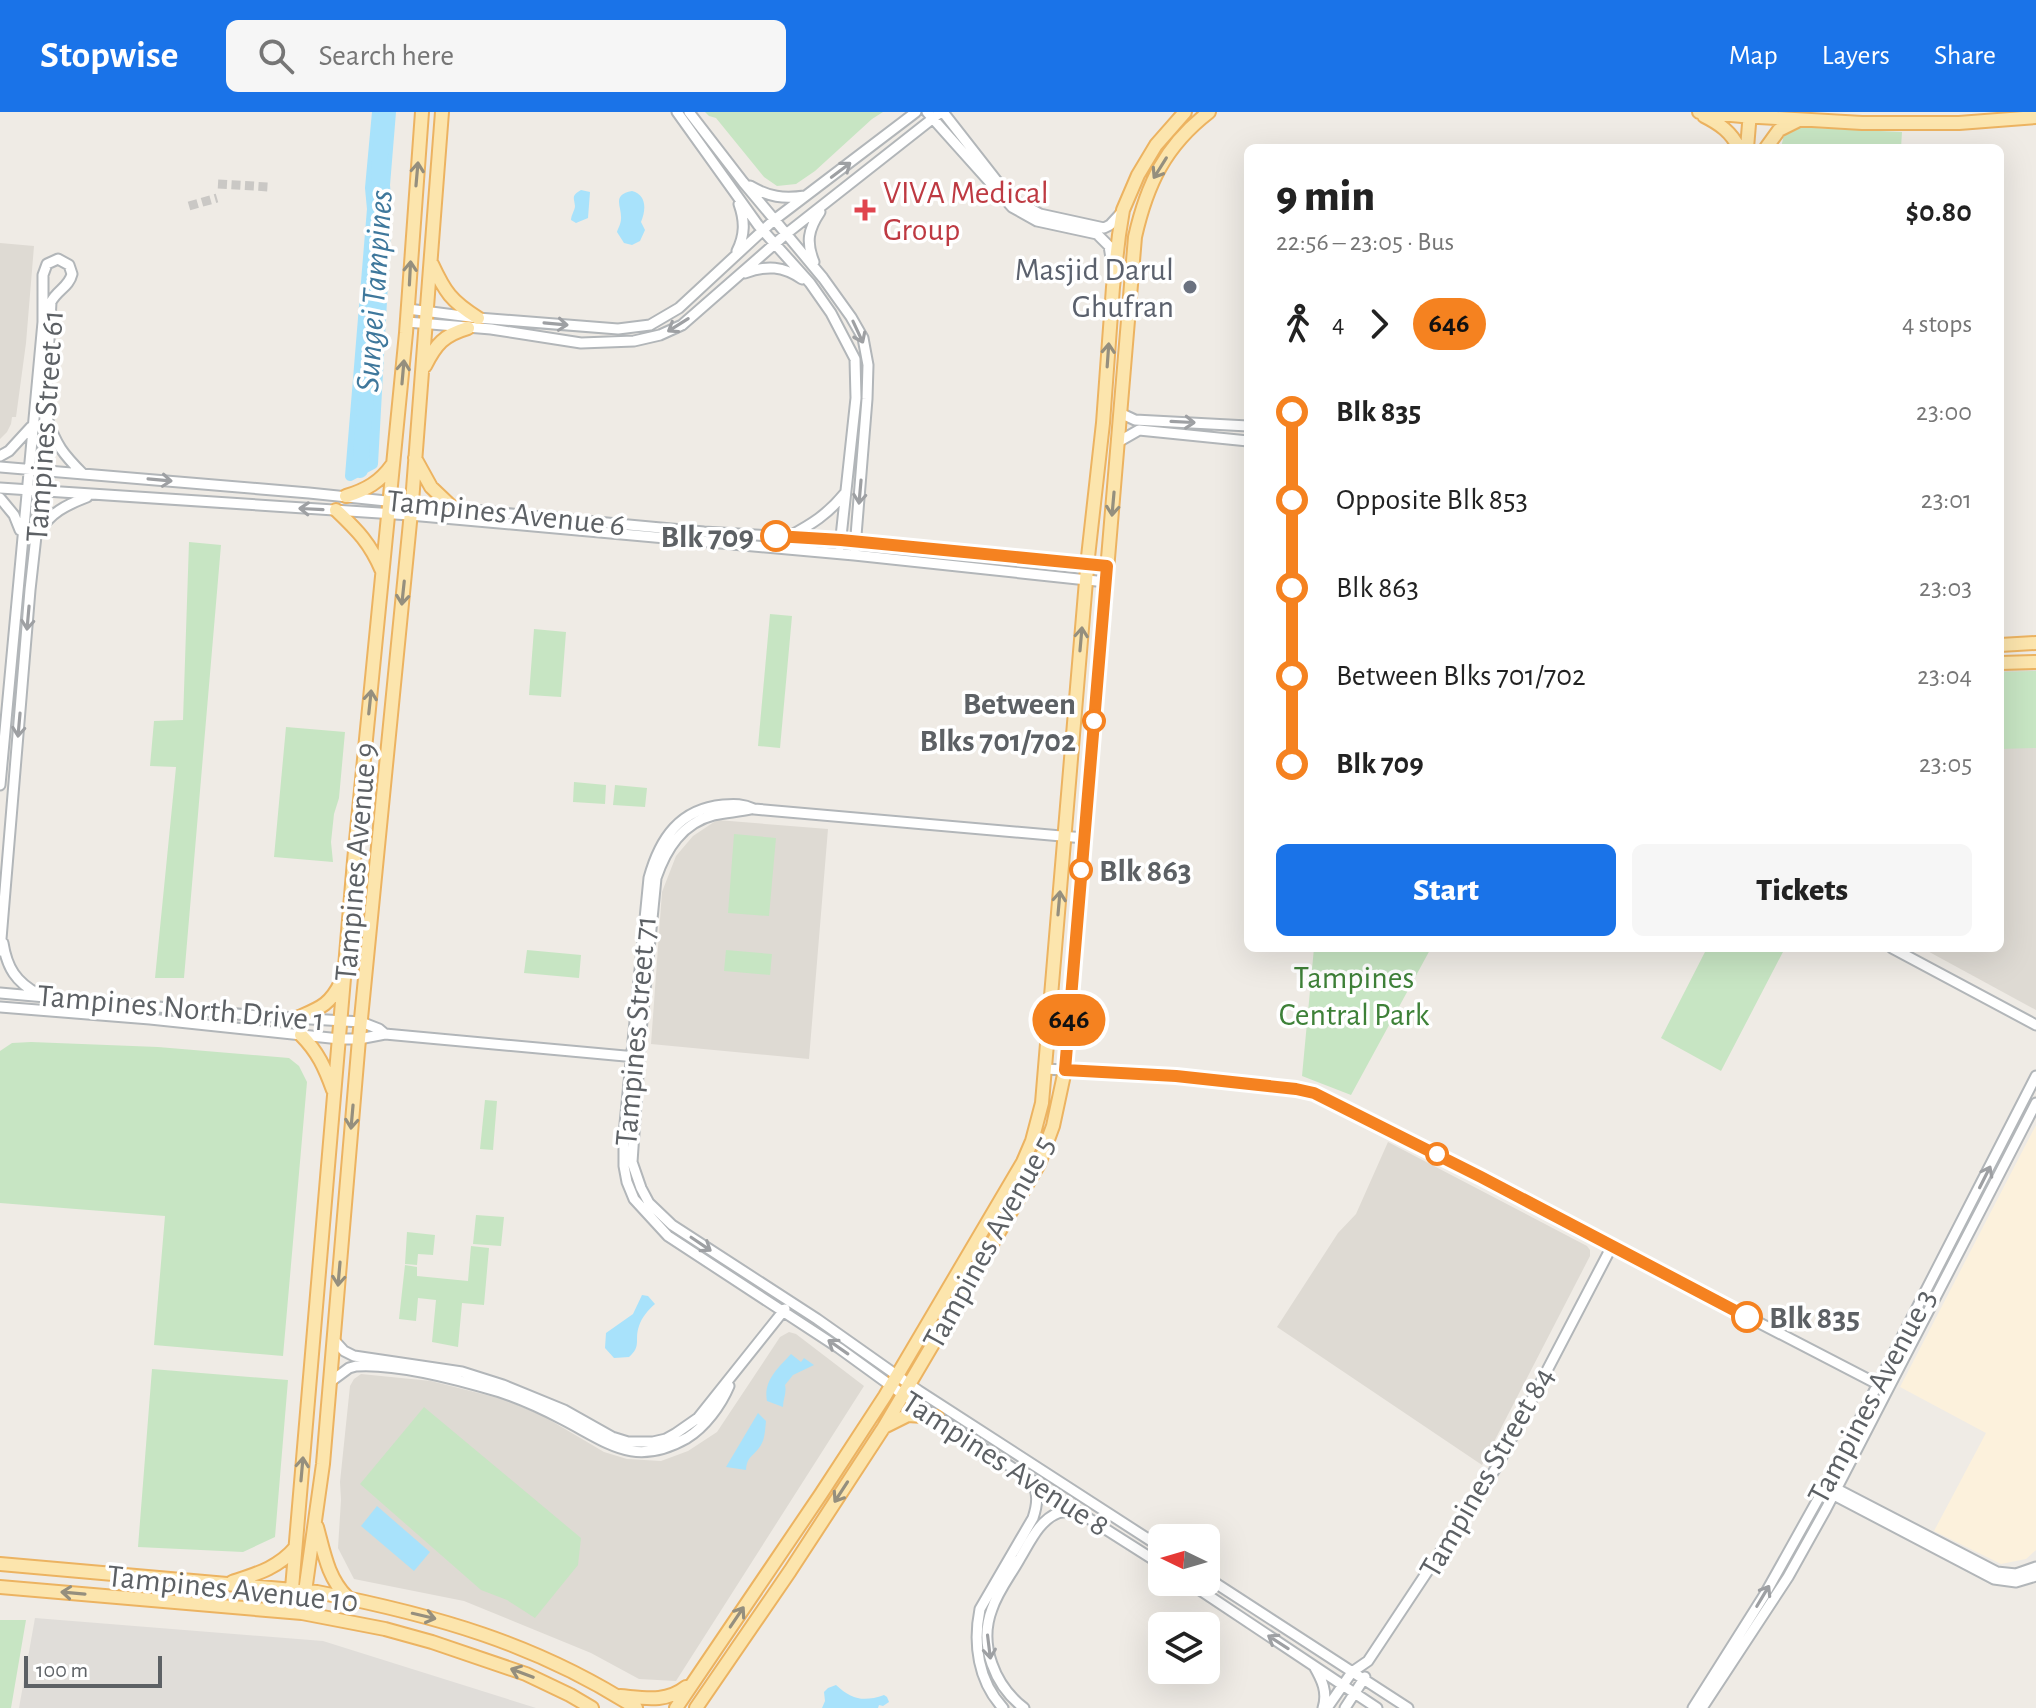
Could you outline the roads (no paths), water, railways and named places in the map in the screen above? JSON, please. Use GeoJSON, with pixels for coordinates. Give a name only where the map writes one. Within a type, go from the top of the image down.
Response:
{"type":"FeatureCollection","features":[{"type":"Feature","properties":{"kind":"main road","name":"Tampines Avenue 9"},"geometry":{"type":"LineString","coordinates":[[296,1612],[296,1547],[344,975],[408,315],[422,112]]}},
{"type":"Feature","properties":{"kind":"main road"},"geometry":{"type":"LineString","coordinates":[[442,112],[430,261],[449,296],[478,318]]}},
{"type":"Feature","properties":{"kind":"main road","name":"Tampines Avenue 5"},"geometry":{"type":"LineString","coordinates":[[696,1708],[884,1427],[900,1385],[1023,1162],[1039,1120],[1087,564],[1123,210],[1138,175],[1156,145],[1185,112]]}},
{"type":"Feature","properties":{"kind":"main road","name":"Tampines Avenue 5"},"geometry":{"type":"LineString","coordinates":[[676,1708],[821,1494],[900,1385],[1039,1164],[1053,1126],[1065,1070],[1135,237],[1143,202],[1163,161],[1183,136],[1209,112]]}},
{"type":"Feature","properties":{"kind":"main road"},"geometry":{"type":"LineString","coordinates":[[1698,112],[1767,114],[1862,123],[1959,123],[2036,117]]}},
{"type":"Feature","properties":{"kind":"main road"},"geometry":{"type":"LineString","coordinates":[[1698,112],[1725,129],[1737,144]]}},
{"type":"Feature","properties":{"kind":"main road"},"geometry":{"type":"LineString","coordinates":[[1747,144],[1750,114]]}},
{"type":"Feature","properties":{"kind":"main road"},"geometry":{"type":"LineString","coordinates":[[1765,144],[1767,114]]}},
{"type":"Feature","properties":{"kind":"main road"},"geometry":{"type":"LineString","coordinates":[[1768,144],[1781,128],[1804,119]]}},
{"type":"Feature","properties":{"kind":"main road","name":"Tampines Avenue 9"},"geometry":{"type":"LineString","coordinates":[[298,1590],[315,1520],[330,1382],[359,1039],[411,509],[430,261]]}},
{"type":"Feature","properties":{"kind":"main road"},"geometry":{"type":"LineString","coordinates":[[422,372],[435,346],[468,328]]}},
{"type":"Feature","properties":{"kind":"main road"},"geometry":{"type":"LineString","coordinates":[[1103,423],[1110,416],[1120,413]]}},
{"type":"Feature","properties":{"kind":"main road"},"geometry":{"type":"LineString","coordinates":[[414,455],[431,487],[452,507]]}},
{"type":"Feature","properties":{"kind":"main road"},"geometry":{"type":"LineString","coordinates":[[346,496],[369,488],[394,463]]}},
{"type":"Feature","properties":{"kind":"main road"},"geometry":{"type":"LineString","coordinates":[[336,510],[373,551],[383,574]]}},
{"type":"Feature","properties":{"kind":"main road"},"geometry":{"type":"LineString","coordinates":[[2004,645],[2036,643]]}},
{"type":"Feature","properties":{"kind":"main road"},"geometry":{"type":"LineString","coordinates":[[2004,663],[2036,662]]}},
{"type":"Feature","properties":{"kind":"main road"},"geometry":{"type":"LineString","coordinates":[[297,1018],[329,1002],[344,975]]}},
{"type":"Feature","properties":{"kind":"main road"},"geometry":{"type":"LineString","coordinates":[[301,1035],[324,1065],[335,1097]]}},
{"type":"Feature","properties":{"kind":"main road"},"geometry":{"type":"LineString","coordinates":[[884,1427],[908,1415],[937,1417]]}},
{"type":"Feature","properties":{"kind":"main road"},"geometry":{"type":"LineString","coordinates":[[315,1520],[329,1570],[348,1598]]}},
{"type":"Feature","properties":{"kind":"main road"},"geometry":{"type":"LineString","coordinates":[[229,1583],[276,1566],[296,1547]]}},
{"type":"Feature","properties":{"kind":"main road","name":"Tampines Avenue 10"},"geometry":{"type":"LineString","coordinates":[[0,1564],[229,1583],[348,1598],[443,1620],[500,1639],[579,1674],[636,1708]]}},
{"type":"Feature","properties":{"kind":"main road","name":"Tampines Avenue 10"},"geometry":{"type":"LineString","coordinates":[[0,1587],[296,1612],[385,1629],[526,1674],[592,1708]]}},
{"type":"Feature","properties":{"kind":"main road"},"geometry":{"type":"LineString","coordinates":[[708,1708],[717,1678]]}},
{"type":"Feature","properties":{"kind":"main road"},"geometry":{"type":"LineString","coordinates":[[617,1696],[670,1697],[693,1681]]}},
{"type":"Feature","properties":{"kind":"street"},"geometry":{"type":"LineString","coordinates":[[677,112],[763,231],[810,283],[831,313],[855,359],[856,398],[840,553]]}},
{"type":"Feature","properties":{"kind":"street"},"geometry":{"type":"LineString","coordinates":[[689,112],[820,275],[863,338],[868,365],[865,443],[854,555]]}},
{"type":"Feature","properties":{"kind":"street"},"geometry":{"type":"LineString","coordinates":[[408,315],[618,329],[650,325],[679,308],[774,220],[916,112]]}},
{"type":"Feature","properties":{"kind":"street"},"geometry":{"type":"LineString","coordinates":[[426,317],[468,328],[581,343],[634,341],[660,335],[682,325],[786,234],[936,114]]}},
{"type":"Feature","properties":{"kind":"street"},"geometry":{"type":"LineString","coordinates":[[936,114],[1000,185],[1026,208],[1104,228],[1123,210]]}},
{"type":"Feature","properties":{"kind":"street"},"geometry":{"type":"LineString","coordinates":[[936,114],[1012,207],[1037,221],[1097,234],[1105,241],[1111,254],[1113,287]]}},
{"type":"Feature","properties":{"kind":"street"},"geometry":{"type":"LineString","coordinates":[[743,182],[775,197],[808,195]]}},
{"type":"Feature","properties":{"kind":"street"},"geometry":{"type":"LineString","coordinates":[[726,267],[742,240],[744,217],[736,195]]}},
{"type":"Feature","properties":{"kind":"street"},"geometry":{"type":"LineString","coordinates":[[820,275],[809,248],[809,238],[814,220],[824,206]]}},
{"type":"Feature","properties":{"kind":"street","name":"Tampines Street 61"},"geometry":{"type":"LineString","coordinates":[[0,785],[43,322],[44,270],[51,261],[63,257],[72,274],[51,302],[41,491],[0,951]]}},
{"type":"Feature","properties":{"kind":"street"},"geometry":{"type":"LineString","coordinates":[[738,275],[765,267],[780,267],[810,283]]}},
{"type":"Feature","properties":{"kind":"street"},"geometry":{"type":"LineString","coordinates":[[1120,413],[1135,420],[1244,426]]}},
{"type":"Feature","properties":{"kind":"street"},"geometry":{"type":"LineString","coordinates":[[45,415],[64,456],[83,474]]}},
{"type":"Feature","properties":{"kind":"street"},"geometry":{"type":"LineString","coordinates":[[0,456],[24,437],[33,424]]}},
{"type":"Feature","properties":{"kind":"street"},"geometry":{"type":"LineString","coordinates":[[1118,442],[1139,430],[1244,441]]}},
{"type":"Feature","properties":{"kind":"street","name":"Tampines Avenue 6"},"geometry":{"type":"LineString","coordinates":[[0,467],[346,496],[389,507]]}},
{"type":"Feature","properties":{"kind":"street","name":"Tampines Avenue 6"},"geometry":{"type":"LineString","coordinates":[[0,488],[336,510],[389,507],[1106,582]]}},
{"type":"Feature","properties":{"kind":"street"},"geometry":{"type":"LineString","coordinates":[[788,537],[831,511],[845,493]]}},
{"type":"Feature","properties":{"kind":"street"},"geometry":{"type":"LineString","coordinates":[[37,536],[61,508],[90,495]]}},
{"type":"Feature","properties":{"kind":"street"},"geometry":{"type":"LineString","coordinates":[[0,498],[18,523],[23,537]]}},
{"type":"Feature","properties":{"kind":"street","name":"Tampines Avenue 6"},"geometry":{"type":"LineString","coordinates":[[411,509],[452,507],[1107,566]]}},
{"type":"Feature","properties":{"kind":"street","name":"Tampines Street 71"},"geometry":{"type":"LineString","coordinates":[[900,1385],[817,1319],[786,1307],[672,1225],[649,1203],[641,1188],[632,1162],[636,1058],[653,900],[661,863],[671,845],[696,821],[715,814],[754,809],[1084,838]]}},
{"type":"Feature","properties":{"kind":"street"},"geometry":{"type":"LineString","coordinates":[[2,932],[6,959],[12,973],[26,988],[41,996]]}},
{"type":"Feature","properties":{"kind":"street"},"geometry":{"type":"LineString","coordinates":[[1899,952],[2036,1025]]}},
{"type":"Feature","properties":{"kind":"street","name":"Tampines North Drive 1"},"geometry":{"type":"LineString","coordinates":[[0,993],[361,1022]]}},
{"type":"Feature","properties":{"kind":"street","name":"Tampines North Drive 1"},"geometry":{"type":"LineString","coordinates":[[0,1007],[340,1039],[385,1034]]}},
{"type":"Feature","properties":{"kind":"street"},"geometry":{"type":"LineString","coordinates":[[361,1022],[385,1034],[636,1058]]}},
{"type":"Feature","properties":{"kind":"street"},"geometry":{"type":"LineString","coordinates":[[1045,1069],[1176,1076],[1314,1093],[1887,1389]]}},
{"type":"Feature","properties":{"kind":"street","name":"Tampines Avenue 3"},"geometry":{"type":"LineString","coordinates":[[1693,1708],[1765,1594],[1825,1486],[2036,1076]]}},
{"type":"Feature","properties":{"kind":"street","name":"Tampines Avenue 3"},"geometry":{"type":"LineString","coordinates":[[1702,1708],[1788,1577],[1835,1492],[2036,1103]]}},
{"type":"Feature","properties":{"kind":"street","name":"Tampines Street 84"},"geometry":{"type":"LineString","coordinates":[[1325,1708],[1352,1672],[1368,1661],[1492,1474],[1612,1246]]}},
{"type":"Feature","properties":{"kind":"street"},"geometry":{"type":"LineString","coordinates":[[334,1340],[354,1356],[449,1370],[503,1385],[564,1410],[612,1437],[641,1443],[666,1439],[686,1428],[705,1411],[786,1307]]}},
{"type":"Feature","properties":{"kind":"street"},"geometry":{"type":"LineString","coordinates":[[330,1382],[349,1368],[361,1365],[422,1373],[501,1393],[560,1417],[609,1445],[640,1451],[668,1448],[692,1434],[717,1407],[731,1378]]}},
{"type":"Feature","properties":{"kind":"street","name":"Tampines Avenue 8"},"geometry":{"type":"LineString","coordinates":[[900,1385],[937,1417],[1148,1556]]}},
{"type":"Feature","properties":{"kind":"street","name":"Tampines Avenue 8"},"geometry":{"type":"LineString","coordinates":[[900,1385],[1148,1539]]}},
{"type":"Feature","properties":{"kind":"street"},"geometry":{"type":"LineString","coordinates":[[1024,1708],[1012,1699],[997,1679],[987,1642],[990,1611],[1026,1541],[1037,1505],[1037,1492],[1032,1480]]}},
{"type":"Feature","properties":{"kind":"street"},"geometry":{"type":"LineString","coordinates":[[1825,1486],[1994,1579],[2016,1582],[2036,1576]]}},
{"type":"Feature","properties":{"kind":"street"},"geometry":{"type":"LineString","coordinates":[[1835,1492],[1997,1572],[2016,1574],[2036,1567]]}},
{"type":"Feature","properties":{"kind":"street"},"geometry":{"type":"LineString","coordinates":[[1003,1708],[993,1697],[981,1669],[976,1639],[980,1609],[1026,1541],[1043,1523],[1058,1513],[1077,1511]]}},
{"type":"Feature","properties":{"kind":"street"},"geometry":{"type":"LineString","coordinates":[[1220,1586],[1408,1708]]}},
{"type":"Feature","properties":{"kind":"street"},"geometry":{"type":"LineString","coordinates":[[1209,1596],[1377,1708]]}},
{"type":"Feature","properties":{"kind":"street"},"geometry":{"type":"LineString","coordinates":[[1345,1708],[1364,1680],[1368,1661]]}},
{"type":"Feature","properties":{"kind":"street"},"geometry":{"type":"LineString","coordinates":[[1313,1665],[1322,1682],[1325,1708]]}},
{"type":"Feature","properties":{"kind":"water"},"geometry":{"type":"Polygon","coordinates":[[[581,190],[590,192],[588,218],[576,223],[571,220],[575,208],[574,197],[581,190]]]}},
{"type":"Feature","properties":{"kind":"water"},"geometry":{"type":"Polygon","coordinates":[[[632,191],[643,199],[641,222],[645,230],[640,241],[632,245],[624,243],[617,232],[621,221],[620,198],[632,191]]]}},
{"type":"Feature","properties":{"kind":"water"},"geometry":{"type":"Polygon","coordinates":[[[642,1295],[648,1296],[655,1304],[640,1323],[635,1349],[629,1357],[614,1358],[605,1348],[606,1333],[633,1314],[642,1295]]]}},
{"type":"Feature","properties":{"kind":"water"},"geometry":{"type":"Polygon","coordinates":[[[791,1354],[801,1362],[804,1358],[814,1365],[793,1375],[785,1385],[783,1407],[767,1401],[767,1387],[791,1354]]]}},
{"type":"Feature","properties":{"kind":"water"},"geometry":{"type":"Polygon","coordinates":[[[758,1413],[766,1421],[761,1445],[749,1460],[746,1470],[726,1467],[758,1413]]]}},
{"type":"Feature","properties":{"kind":"water"},"geometry":{"type":"Polygon","coordinates":[[[377,1506],[430,1552],[414,1571],[361,1526],[377,1506]]]}},
{"type":"Feature","properties":{"kind":"water"},"geometry":{"type":"Polygon","coordinates":[[[836,1685],[853,1697],[864,1699],[884,1695],[889,1702],[878,1708],[822,1708],[824,1692],[836,1685]]]}},
{"type":"Feature","properties":{"kind":"waterway"},"geometry":{"type":"LineString","coordinates":[[377,112],[350,476],[373,464],[391,112]]}},
{"type":"Feature","properties":{"kind":"waterway","name":"Sungei Tampines"},"geometry":{"type":"LineString","coordinates":[[360,470],[380,212],[380,149],[387,112]]}},
{"type":"Feature","properties":{"kind":"tunnel"},"geometry":{"type":"LineString","coordinates":[[218,184],[269,187]]}},
{"type":"Feature","properties":{"kind":"tunnel"},"geometry":{"type":"LineString","coordinates":[[189,206],[217,198]]}},
{"type":"Feature","properties":{"kind":"place","name":"VIVA Medical Group"},"geometry":{"type":"Point","coordinates":[865,210]}},
{"type":"Feature","properties":{"kind":"place","name":"Masjid Darul Ghufran"},"geometry":{"type":"Point","coordinates":[1190,287]}},
{"type":"Feature","properties":{"kind":"place","name":"Blk 709"},"geometry":{"type":"Point","coordinates":[776,536]}},
{"type":"Feature","properties":{"kind":"place","name":"Between Blks 701/702"},"geometry":{"type":"Point","coordinates":[1094,721]}},
{"type":"Feature","properties":{"kind":"place","name":"Blk 863"},"geometry":{"type":"Point","coordinates":[1081,870]}},
{"type":"Feature","properties":{"kind":"place","name":"Blk 835"},"geometry":{"type":"Point","coordinates":[1747,1317]}},
{"type":"Feature","properties":{"kind":"park label","name":"Tampines Central Park"},"geometry":{"type":"Point","coordinates":[1354,996]}}]}
